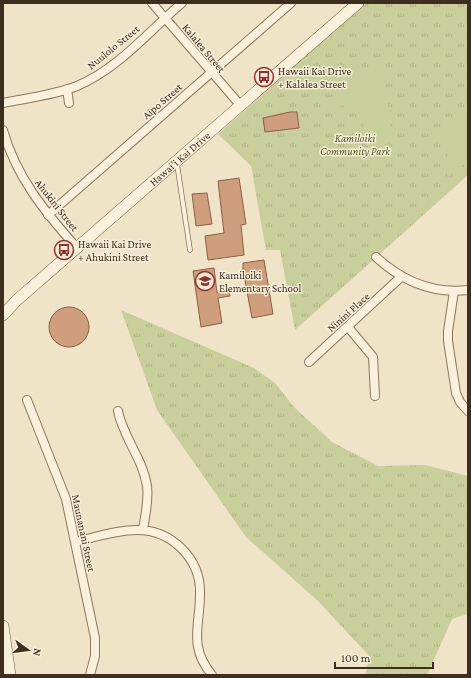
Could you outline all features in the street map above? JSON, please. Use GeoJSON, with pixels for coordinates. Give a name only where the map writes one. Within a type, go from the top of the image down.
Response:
{"type":"FeatureCollection","features":[{"type":"Feature","properties":{"kind":"main road","name":"Hawai’i Kai Drive"},"geometry":{"type":"LineString","coordinates":[[3,315],[17,300],[358,3]]}},
{"type":"Feature","properties":{"kind":"main road"},"geometry":{"type":"LineString","coordinates":[[3,626],[10,675]]}},
{"type":"Feature","properties":{"kind":"street","name":"Kalalea Street"},"geometry":{"type":"LineString","coordinates":[[152,3],[241,106]]}},
{"type":"Feature","properties":{"kind":"street","name":"Nuulolo Street"},"geometry":{"type":"LineString","coordinates":[[3,103],[67,89],[89,80],[110,67],[182,3]]}},
{"type":"Feature","properties":{"kind":"street","name":"Aipo Street"},"geometry":{"type":"LineString","coordinates":[[48,215],[291,3]]}},
{"type":"Feature","properties":{"kind":"street"},"geometry":{"type":"LineString","coordinates":[[67,89],[69,103]]}},
{"type":"Feature","properties":{"kind":"street","name":"Ahukini Street"},"geometry":{"type":"LineString","coordinates":[[3,130],[19,171],[34,196],[48,215],[77,248]]}},
{"type":"Feature","properties":{"kind":"street"},"geometry":{"type":"LineString","coordinates":[[376,257],[401,277],[426,287],[454,291],[468,290]]}},
{"type":"Feature","properties":{"kind":"street","name":"Ninini Place"},"geometry":{"type":"LineString","coordinates":[[309,362],[401,277]]}},
{"type":"Feature","properties":{"kind":"street"},"geometry":{"type":"LineString","coordinates":[[454,291],[448,341],[456,393],[460,402],[468,411]]}},
{"type":"Feature","properties":{"kind":"street"},"geometry":{"type":"LineString","coordinates":[[348,327],[372,357],[375,396]]}},
{"type":"Feature","properties":{"kind":"street","name":"Maunanani Street"},"geometry":{"type":"LineString","coordinates":[[26,400],[63,488],[95,638],[95,656],[90,675]]}},
{"type":"Feature","properties":{"kind":"street"},"geometry":{"type":"LineString","coordinates":[[118,411],[121,425],[142,468],[145,481],[147,500],[143,530]]}},
{"type":"Feature","properties":{"kind":"street"},"geometry":{"type":"LineString","coordinates":[[75,542],[127,530],[143,530],[159,534],[174,542],[186,553],[198,577],[200,593],[196,639],[201,656],[212,675]]}},
{"type":"Feature","properties":{"kind":"lane"},"geometry":{"type":"LineString","coordinates":[[176,161],[190,250]]}},
{"type":"Feature","properties":{"kind":"green space","name":"Kamiloiki Community Park"},"geometry":{"type":"Polygon","coordinates":[[[366,3],[468,3],[468,175],[295,330],[280,250],[266,250],[251,166],[218,134],[366,3]]]}},
{"type":"Feature","properties":{"kind":"green space"},"geometry":{"type":"Polygon","coordinates":[[[382,68],[394,141],[366,146],[359,104],[335,107],[330,78],[382,68]]]}},
{"type":"Feature","properties":{"kind":"green space"},"geometry":{"type":"Polygon","coordinates":[[[457,120],[468,123],[468,161],[447,178],[447,154],[439,140],[433,137],[457,120]]]}},
{"type":"Feature","properties":{"kind":"green space"},"geometry":{"type":"Polygon","coordinates":[[[121,310],[254,368],[275,383],[295,408],[332,442],[378,466],[425,465],[468,476],[468,614],[452,619],[427,675],[365,675],[370,657],[319,602],[246,537],[157,410],[121,310]]]}},
{"type":"Feature","properties":{"kind":"building"},"geometry":{"type":"Polygon","coordinates":[[[290,112],[297,112],[299,128],[265,132],[263,118],[290,112]]]}},
{"type":"Feature","properties":{"kind":"building"},"geometry":{"type":"Polygon","coordinates":[[[239,178],[246,224],[241,225],[244,255],[208,260],[205,236],[224,233],[218,181],[239,178]]]}},
{"type":"Feature","properties":{"kind":"building"},"geometry":{"type":"Polygon","coordinates":[[[207,193],[212,224],[196,226],[192,194],[207,193]]]}},
{"type":"Feature","properties":{"kind":"building"},"geometry":{"type":"Polygon","coordinates":[[[264,260],[273,314],[252,318],[243,263],[264,260]]]}},
{"type":"Feature","properties":{"kind":"building"},"geometry":{"type":"Polygon","coordinates":[[[214,268],[217,293],[229,292],[230,296],[218,298],[222,323],[201,327],[193,271],[214,268]]]}},
{"type":"Feature","properties":{"kind":"building"},"geometry":{"type":"Polygon","coordinates":[[[73,307],[80,310],[86,316],[89,327],[88,335],[80,344],[73,347],[65,347],[58,344],[50,335],[49,323],[52,316],[61,308],[73,307]]]}},
{"type":"Feature","properties":{"kind":"place","name":"Hawaii Kai Drive + Kalalea Street"},"geometry":{"type":"Point","coordinates":[264,77]}},
{"type":"Feature","properties":{"kind":"place","name":"Hawaii Kai Drive + Ahukini Street"},"geometry":{"type":"Point","coordinates":[64,250]}},
{"type":"Feature","properties":{"kind":"place","name":"Kamiloiki Elementary School"},"geometry":{"type":"Point","coordinates":[205,281]}}]}
